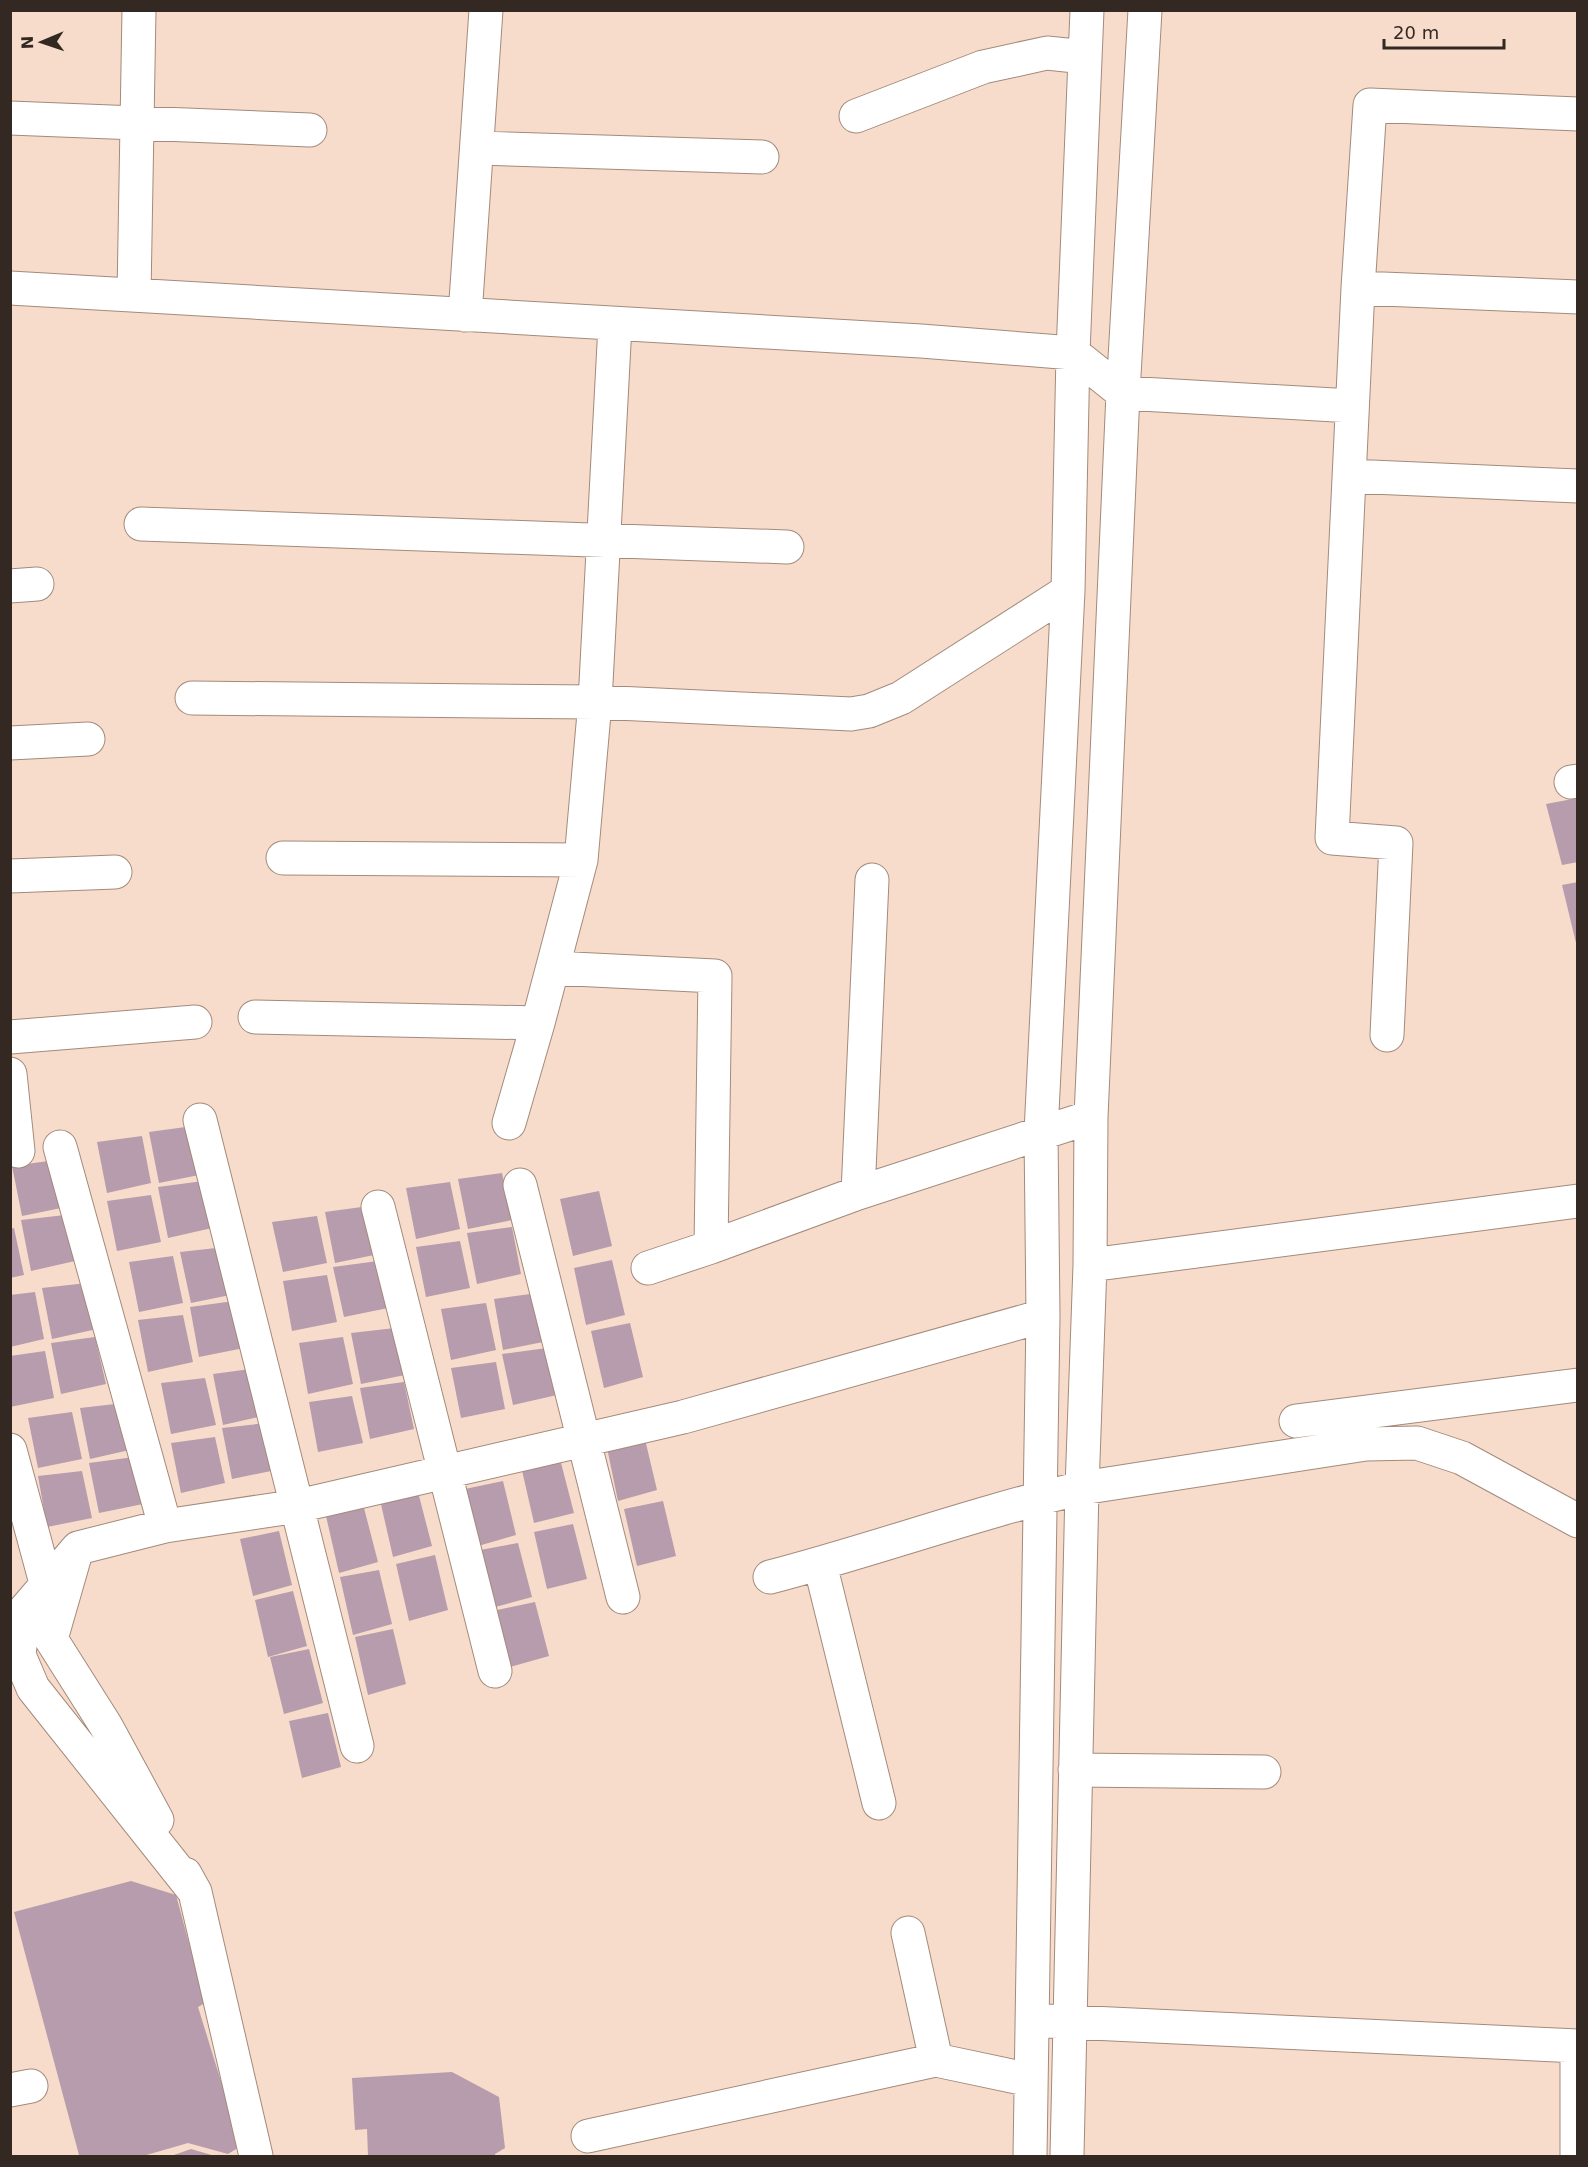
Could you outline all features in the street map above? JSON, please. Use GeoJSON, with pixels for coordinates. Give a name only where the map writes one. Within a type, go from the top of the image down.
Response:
{"type":"FeatureCollection","features":[{"type":"Feature","properties":{"kind":"street"},"geometry":{"type":"LineString","coordinates":[[134,295],[139,10]]}},
{"type":"Feature","properties":{"kind":"street"},"geometry":{"type":"LineString","coordinates":[[465,315],[486,10]]}},
{"type":"Feature","properties":{"kind":"street"},"geometry":{"type":"LineString","coordinates":[[1030,2157],[1043,1316],[1041,1132],[1068,591],[1073,354],[1088,10]]}},
{"type":"Feature","properties":{"kind":"street"},"geometry":{"type":"LineString","coordinates":[[1067,2157],[1082,1488],[1090,1265],[1091,1117],[1123,393],[1144,10]]}},
{"type":"Feature","properties":{"kind":"street"},"geometry":{"type":"LineString","coordinates":[[856,116],[983,67],[1047,53],[1085,57]]}},
{"type":"Feature","properties":{"kind":"street"},"geometry":{"type":"LineString","coordinates":[[1387,1035],[1396,843],[1332,838],[1358,288],[1370,105],[1578,114]]}},
{"type":"Feature","properties":{"kind":"street"},"geometry":{"type":"LineString","coordinates":[[10,118],[310,130]]}},
{"type":"Feature","properties":{"kind":"street"},"geometry":{"type":"LineString","coordinates":[[478,147],[762,157]]}},
{"type":"Feature","properties":{"kind":"street"},"geometry":{"type":"LineString","coordinates":[[10,288],[921,341],[1073,354],[1123,393],[1352,406]]}},
{"type":"Feature","properties":{"kind":"street"},"geometry":{"type":"LineString","coordinates":[[1358,288],[1578,297]]}},
{"type":"Feature","properties":{"kind":"street"},"geometry":{"type":"LineString","coordinates":[[509,1123],[581,860],[595,702],[615,325]]}},
{"type":"Feature","properties":{"kind":"street"},"geometry":{"type":"LineString","coordinates":[[1349,476],[1578,486]]}},
{"type":"Feature","properties":{"kind":"street"},"geometry":{"type":"LineString","coordinates":[[141,524],[787,547]]}},
{"type":"Feature","properties":{"kind":"street"},"geometry":{"type":"LineString","coordinates":[[192,698],[595,702],[851,714],[869,711],[901,698],[1068,591]]}},
{"type":"Feature","properties":{"kind":"street"},"geometry":{"type":"LineString","coordinates":[[10,743],[88,739]]}},
{"type":"Feature","properties":{"kind":"street"},"geometry":{"type":"LineString","coordinates":[[283,858],[581,860]]}},
{"type":"Feature","properties":{"kind":"street"},"geometry":{"type":"LineString","coordinates":[[10,876],[115,872]]}},
{"type":"Feature","properties":{"kind":"street"},"geometry":{"type":"LineString","coordinates":[[858,1193],[872,880]]}},
{"type":"Feature","properties":{"kind":"street"},"geometry":{"type":"LineString","coordinates":[[553,968],[715,976],[711,1247]]}},
{"type":"Feature","properties":{"kind":"street"},"geometry":{"type":"LineString","coordinates":[[255,1017],[538,1023]]}},
{"type":"Feature","properties":{"kind":"street"},"geometry":{"type":"LineString","coordinates":[[10,1037],[195,1022]]}},
{"type":"Feature","properties":{"kind":"street"},"geometry":{"type":"LineString","coordinates":[[10,1074],[18,1150]]}},
{"type":"Feature","properties":{"kind":"street"},"geometry":{"type":"LineString","coordinates":[[648,1268],[858,1193],[1091,1117]]}},
{"type":"Feature","properties":{"kind":"street"},"geometry":{"type":"LineString","coordinates":[[200,1120],[357,1746]]}},
{"type":"Feature","properties":{"kind":"street"},"geometry":{"type":"LineString","coordinates":[[60,1147],[165,1526]]}},
{"type":"Feature","properties":{"kind":"street"},"geometry":{"type":"LineString","coordinates":[[520,1185],[623,1597]]}},
{"type":"Feature","properties":{"kind":"street"},"geometry":{"type":"LineString","coordinates":[[1090,1265],[1578,1201]]}},
{"type":"Feature","properties":{"kind":"street"},"geometry":{"type":"LineString","coordinates":[[378,1207],[495,1671]]}},
{"type":"Feature","properties":{"kind":"street"},"geometry":{"type":"LineString","coordinates":[[195,1892],[33,1688],[19,1655],[24,1611],[78,1548],[165,1526],[298,1506],[683,1417],[1043,1316]]}},
{"type":"Feature","properties":{"kind":"street"},"geometry":{"type":"LineString","coordinates":[[1296,1421],[1578,1385]]}},
{"type":"Feature","properties":{"kind":"street"},"geometry":{"type":"LineString","coordinates":[[770,1577],[1040,1497],[1082,1488],[1366,1444],[1417,1443],[1462,1458],[1578,1521]]}},
{"type":"Feature","properties":{"kind":"street"},"geometry":{"type":"LineString","coordinates":[[10,1450],[46,1583]]}},
{"type":"Feature","properties":{"kind":"street"},"geometry":{"type":"LineString","coordinates":[[78,1548],[51,1639],[106,1725],[195,1892],[256,2157]]}},
{"type":"Feature","properties":{"kind":"street"},"geometry":{"type":"LineString","coordinates":[[820,1564],[879,1803]]}},
{"type":"Feature","properties":{"kind":"street"},"geometry":{"type":"LineString","coordinates":[[1075,1770],[1264,1772]]}},
{"type":"Feature","properties":{"kind":"street"},"geometry":{"type":"LineString","coordinates":[[909,1933],[936,2060]]}},
{"type":"Feature","properties":{"kind":"street"},"geometry":{"type":"LineString","coordinates":[[1031,2020],[1577,2046],[1576,2157]]}},
{"type":"Feature","properties":{"kind":"street"},"geometry":{"type":"LineString","coordinates":[[588,2136],[936,2060],[1030,2080]]}},
{"type":"Feature","properties":{"kind":"building"},"geometry":{"type":"Polygon","coordinates":[[[1578,798],[1578,862],[1562,865],[1546,804],[1578,798]]]}},
{"type":"Feature","properties":{"kind":"building"},"geometry":{"type":"Polygon","coordinates":[[[1578,882],[1578,947],[1577,947],[1562,885],[1578,882]]]}},
{"type":"Feature","properties":{"kind":"building"},"geometry":{"type":"Polygon","coordinates":[[[193,1126],[204,1174],[159,1183],[149,1132],[193,1126]]]}},
{"type":"Feature","properties":{"kind":"building"},"geometry":{"type":"Polygon","coordinates":[[[142,1136],[151,1183],[107,1193],[97,1142],[142,1136]]]}},
{"type":"Feature","properties":{"kind":"building"},"geometry":{"type":"Polygon","coordinates":[[[56,1160],[66,1207],[22,1216],[12,1166],[56,1160]]]}},
{"type":"Feature","properties":{"kind":"building"},"geometry":{"type":"Polygon","coordinates":[[[502,1173],[512,1220],[468,1229],[458,1179],[502,1173]]]}},
{"type":"Feature","properties":{"kind":"building"},"geometry":{"type":"Polygon","coordinates":[[[203,1181],[212,1228],[168,1238],[158,1187],[203,1181]]]}},
{"type":"Feature","properties":{"kind":"building"},"geometry":{"type":"Polygon","coordinates":[[[450,1182],[460,1229],[416,1239],[406,1188],[450,1182]]]}},
{"type":"Feature","properties":{"kind":"building"},"geometry":{"type":"Polygon","coordinates":[[[599,1191],[612,1246],[573,1256],[560,1199],[599,1191]]]}},
{"type":"Feature","properties":{"kind":"building"},"geometry":{"type":"Polygon","coordinates":[[[151,1195],[161,1242],[117,1251],[107,1201],[151,1195]]]}},
{"type":"Feature","properties":{"kind":"building"},"geometry":{"type":"Polygon","coordinates":[[[369,1206],[379,1254],[335,1263],[325,1212],[369,1206]]]}},
{"type":"Feature","properties":{"kind":"building"},"geometry":{"type":"Polygon","coordinates":[[[65,1215],[75,1261],[31,1271],[21,1220],[65,1215]]]}},
{"type":"Feature","properties":{"kind":"building"},"geometry":{"type":"Polygon","coordinates":[[[317,1216],[327,1263],[283,1272],[272,1222],[317,1216]]]}},
{"type":"Feature","properties":{"kind":"building"},"geometry":{"type":"Polygon","coordinates":[[[512,1227],[521,1274],[477,1284],[467,1233],[512,1227]]]}},
{"type":"Feature","properties":{"kind":"building"},"geometry":{"type":"Polygon","coordinates":[[[14,1228],[24,1275],[10,1278],[10,1229],[14,1228]]]}},
{"type":"Feature","properties":{"kind":"building"},"geometry":{"type":"Polygon","coordinates":[[[460,1241],[470,1288],[426,1297],[416,1247],[460,1241]]]}},
{"type":"Feature","properties":{"kind":"building"},"geometry":{"type":"Polygon","coordinates":[[[225,1247],[235,1294],[191,1303],[180,1252],[225,1247]]]}},
{"type":"Feature","properties":{"kind":"building"},"geometry":{"type":"Polygon","coordinates":[[[173,1256],[183,1303],[139,1312],[129,1262],[173,1256]]]}},
{"type":"Feature","properties":{"kind":"building"},"geometry":{"type":"Polygon","coordinates":[[[612,1260],[625,1315],[586,1325],[574,1268],[612,1260]]]}},
{"type":"Feature","properties":{"kind":"building"},"geometry":{"type":"Polygon","coordinates":[[[378,1261],[388,1308],[344,1317],[333,1267],[378,1261]]]}},
{"type":"Feature","properties":{"kind":"building"},"geometry":{"type":"Polygon","coordinates":[[[327,1275],[337,1322],[292,1331],[283,1281],[327,1275]]]}},
{"type":"Feature","properties":{"kind":"building"},"geometry":{"type":"Polygon","coordinates":[[[87,1283],[97,1329],[52,1339],[42,1288],[87,1283]]]}},
{"type":"Feature","properties":{"kind":"building"},"geometry":{"type":"Polygon","coordinates":[[[35,1292],[44,1339],[10,1347],[10,1295],[35,1292]]]}},
{"type":"Feature","properties":{"kind":"building"},"geometry":{"type":"Polygon","coordinates":[[[538,1293],[548,1341],[503,1350],[494,1299],[538,1293]]]}},
{"type":"Feature","properties":{"kind":"building"},"geometry":{"type":"Polygon","coordinates":[[[234,1301],[244,1348],[199,1357],[190,1307],[234,1301]]]}},
{"type":"Feature","properties":{"kind":"building"},"geometry":{"type":"Polygon","coordinates":[[[486,1303],[496,1350],[451,1360],[441,1309],[486,1303]]]}},
{"type":"Feature","properties":{"kind":"building"},"geometry":{"type":"Polygon","coordinates":[[[183,1315],[193,1362],[148,1372],[138,1320],[183,1315]]]}},
{"type":"Feature","properties":{"kind":"building"},"geometry":{"type":"Polygon","coordinates":[[[630,1323],[643,1377],[604,1388],[591,1331],[630,1323]]]}},
{"type":"Feature","properties":{"kind":"building"},"geometry":{"type":"Polygon","coordinates":[[[395,1328],[405,1375],[361,1384],[351,1333],[395,1328]]]}},
{"type":"Feature","properties":{"kind":"building"},"geometry":{"type":"Polygon","coordinates":[[[95,1337],[106,1384],[61,1394],[51,1343],[95,1337]]]}},
{"type":"Feature","properties":{"kind":"building"},"geometry":{"type":"Polygon","coordinates":[[[343,1337],[353,1384],[308,1394],[299,1343],[343,1337]]]}},
{"type":"Feature","properties":{"kind":"building"},"geometry":{"type":"Polygon","coordinates":[[[547,1348],[557,1395],[513,1405],[502,1354],[547,1348]]]}},
{"type":"Feature","properties":{"kind":"building"},"geometry":{"type":"Polygon","coordinates":[[[45,1351],[54,1398],[10,1407],[10,1356],[45,1351]]]}},
{"type":"Feature","properties":{"kind":"building"},"geometry":{"type":"Polygon","coordinates":[[[496,1362],[505,1409],[461,1418],[451,1368],[496,1362]]]}},
{"type":"Feature","properties":{"kind":"building"},"geometry":{"type":"Polygon","coordinates":[[[258,1368],[267,1415],[223,1425],[213,1374],[258,1368]]]}},
{"type":"Feature","properties":{"kind":"building"},"geometry":{"type":"Polygon","coordinates":[[[205,1378],[216,1425],[171,1434],[161,1383],[205,1378]]]}},
{"type":"Feature","properties":{"kind":"building"},"geometry":{"type":"Polygon","coordinates":[[[404,1382],[414,1429],[370,1439],[360,1388],[404,1382]]]}},
{"type":"Feature","properties":{"kind":"building"},"geometry":{"type":"Polygon","coordinates":[[[352,1396],[363,1443],[318,1452],[309,1402],[352,1396]]]}},
{"type":"Feature","properties":{"kind":"building"},"geometry":{"type":"Polygon","coordinates":[[[124,1403],[134,1449],[90,1459],[80,1408],[124,1403]]]}},
{"type":"Feature","properties":{"kind":"building"},"geometry":{"type":"Polygon","coordinates":[[[72,1412],[82,1459],[38,1468],[28,1418],[72,1412]]]}},
{"type":"Feature","properties":{"kind":"building"},"geometry":{"type":"Polygon","coordinates":[[[266,1423],[276,1470],[232,1479],[222,1428],[266,1423]]]}},
{"type":"Feature","properties":{"kind":"building"},"geometry":{"type":"Polygon","coordinates":[[[644,1435],[657,1490],[618,1501],[606,1443],[644,1435]]]}},
{"type":"Feature","properties":{"kind":"building"},"geometry":{"type":"Polygon","coordinates":[[[215,1437],[225,1483],[181,1493],[171,1443],[215,1437]]]}},
{"type":"Feature","properties":{"kind":"building"},"geometry":{"type":"Polygon","coordinates":[[[134,1457],[143,1504],[99,1513],[89,1463],[134,1457]]]}},
{"type":"Feature","properties":{"kind":"building"},"geometry":{"type":"Polygon","coordinates":[[[560,1459],[574,1513],[534,1523],[521,1466],[560,1459]]]}},
{"type":"Feature","properties":{"kind":"building"},"geometry":{"type":"Polygon","coordinates":[[[82,1471],[92,1518],[47,1527],[38,1476],[82,1471]]]}},
{"type":"Feature","properties":{"kind":"building"},"geometry":{"type":"Polygon","coordinates":[[[503,1481],[516,1535],[478,1546],[465,1489],[503,1481]]]}},
{"type":"Feature","properties":{"kind":"building"},"geometry":{"type":"Polygon","coordinates":[[[418,1492],[432,1546],[393,1557],[380,1500],[418,1492]]]}},
{"type":"Feature","properties":{"kind":"building"},"geometry":{"type":"Polygon","coordinates":[[[663,1501],[676,1556],[637,1566],[624,1509],[663,1501]]]}},
{"type":"Feature","properties":{"kind":"building"},"geometry":{"type":"Polygon","coordinates":[[[364,1508],[378,1562],[339,1573],[326,1516],[364,1508]]]}},
{"type":"Feature","properties":{"kind":"building"},"geometry":{"type":"Polygon","coordinates":[[[573,1524],[587,1579],[547,1589],[534,1532],[573,1524]]]}},
{"type":"Feature","properties":{"kind":"building"},"geometry":{"type":"Polygon","coordinates":[[[279,1531],[292,1585],[253,1596],[240,1539],[279,1531]]]}},
{"type":"Feature","properties":{"kind":"building"},"geometry":{"type":"Polygon","coordinates":[[[518,1543],[532,1597],[492,1608],[480,1550],[518,1543]]]}},
{"type":"Feature","properties":{"kind":"building"},"geometry":{"type":"Polygon","coordinates":[[[435,1555],[448,1610],[409,1621],[396,1564],[435,1555]]]}},
{"type":"Feature","properties":{"kind":"building"},"geometry":{"type":"Polygon","coordinates":[[[379,1570],[392,1624],[353,1635],[340,1577],[379,1570]]]}},
{"type":"Feature","properties":{"kind":"building"},"geometry":{"type":"Polygon","coordinates":[[[293,1591],[307,1646],[268,1657],[255,1600],[293,1591]]]}},
{"type":"Feature","properties":{"kind":"building"},"geometry":{"type":"Polygon","coordinates":[[[535,1602],[549,1656],[510,1667],[497,1610],[535,1602]]]}},
{"type":"Feature","properties":{"kind":"building"},"geometry":{"type":"Polygon","coordinates":[[[393,1629],[406,1684],[368,1695],[355,1637],[393,1629]]]}},
{"type":"Feature","properties":{"kind":"building"},"geometry":{"type":"Polygon","coordinates":[[[309,1649],[323,1703],[284,1714],[270,1657],[309,1649]]]}},
{"type":"Feature","properties":{"kind":"building"},"geometry":{"type":"Polygon","coordinates":[[[328,1713],[341,1767],[302,1778],[289,1721],[328,1713]]]}},
{"type":"Feature","properties":{"kind":"building"},"geometry":{"type":"Polygon","coordinates":[[[131,1881],[176,1895],[205,2003],[198,2007],[241,2146],[228,2154],[188,2143],[143,2156],[79,2155],[14,1912],[131,1881]]]}},
{"type":"Feature","properties":{"kind":"building"},"geometry":{"type":"Polygon","coordinates":[[[452,2072],[499,2097],[505,2148],[495,2156],[368,2156],[367,2129],[355,2130],[352,2078],[452,2072]]]}},
{"type":"Feature","properties":{"kind":"building"},"geometry":{"type":"Polygon","coordinates":[[[191,2149],[215,2156],[171,2156],[191,2149]]]}}]}
